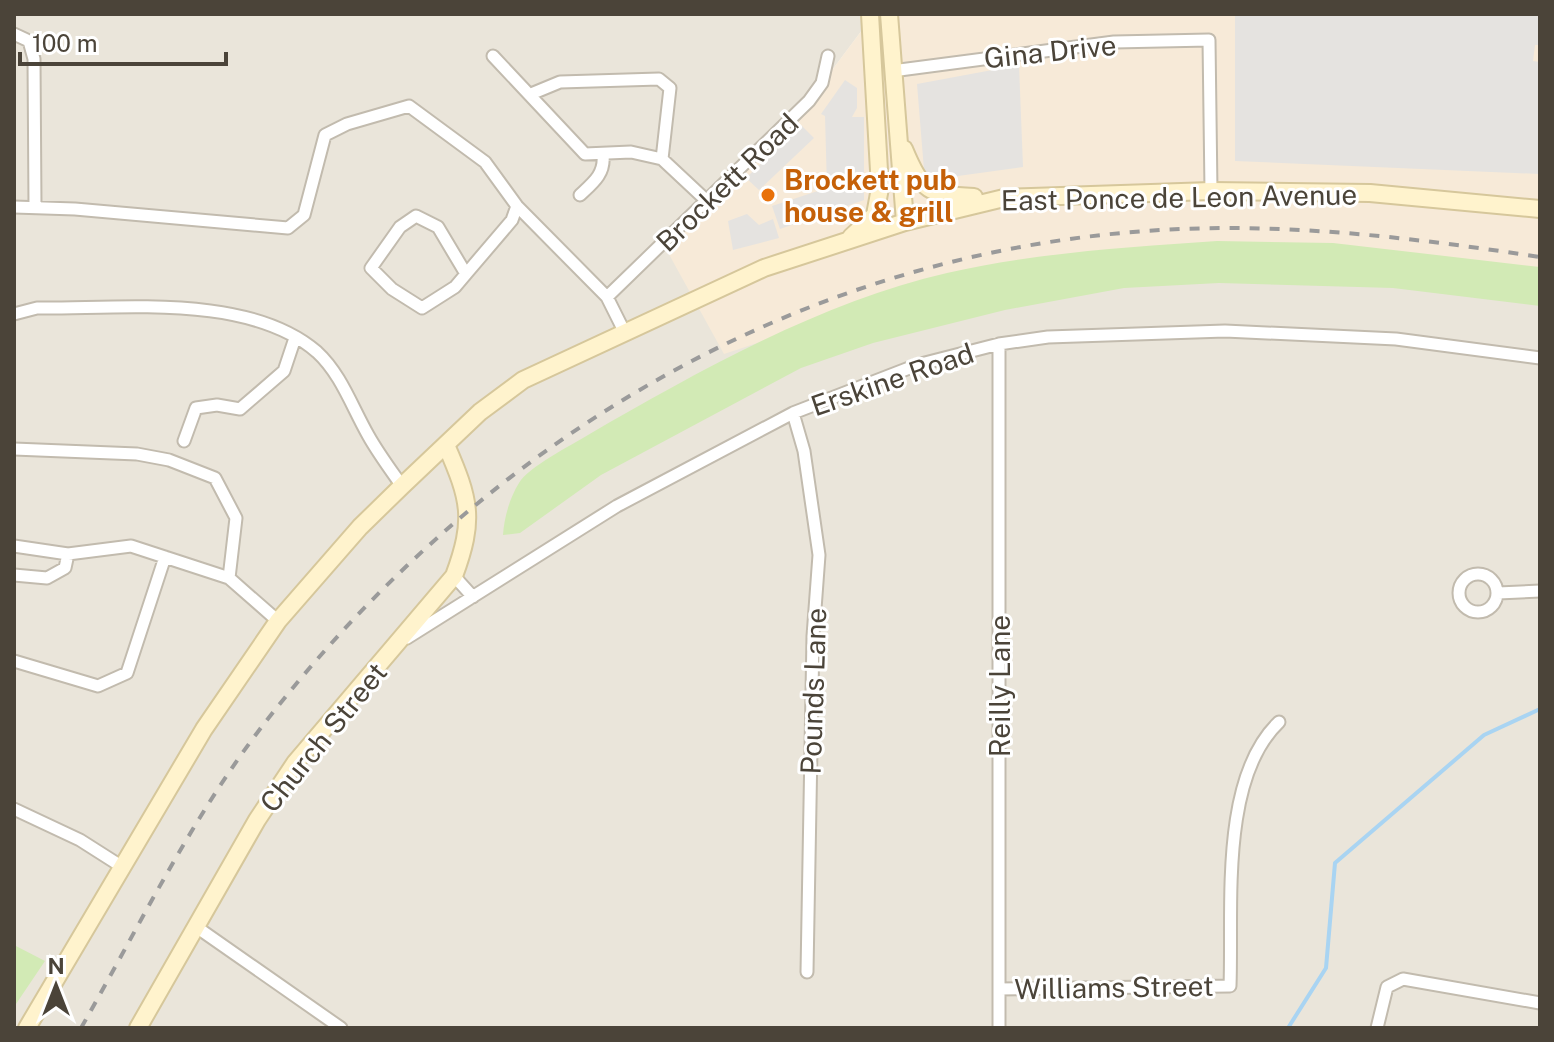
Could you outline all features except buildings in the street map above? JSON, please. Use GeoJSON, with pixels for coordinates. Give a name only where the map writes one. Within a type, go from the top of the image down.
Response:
{"type":"FeatureCollection","features":[{"type":"Feature","properties":{"kind":"main road"},"geometry":{"type":"LineString","coordinates":[[848,241],[875,215],[880,188],[870,14]]}},
{"type":"Feature","properties":{"kind":"main road"},"geometry":{"type":"LineString","coordinates":[[889,14],[905,222]]}},
{"type":"Feature","properties":{"kind":"main road"},"geometry":{"type":"LineString","coordinates":[[898,133],[920,183],[939,196],[1004,198]]}},
{"type":"Feature","properties":{"kind":"main road","name":"East Ponce de Leon Avenue"},"geometry":{"type":"LineString","coordinates":[[27,1028],[68,954],[124,868],[211,718],[278,621],[360,527],[480,412],[523,380],[764,268],[905,222],[1004,198],[1211,191],[1370,193],[1540,209]]}},
{"type":"Feature","properties":{"kind":"main road","name":"Church Street"},"geometry":{"type":"LineString","coordinates":[[138,1028],[195,926],[295,763],[454,576],[468,540],[470,507],[446,445]]}},
{"type":"Feature","properties":{"kind":"street"},"geometry":{"type":"LineString","coordinates":[[14,34],[29,41],[34,59],[35,206]]}},
{"type":"Feature","properties":{"kind":"street","name":"Gina Drive"},"geometry":{"type":"LineString","coordinates":[[892,71],[1098,44],[1209,40],[1211,191]]}},
{"type":"Feature","properties":{"kind":"street"},"geometry":{"type":"LineString","coordinates":[[493,56],[585,154],[631,152],[662,159],[708,202]]}},
{"type":"Feature","properties":{"kind":"street","name":"Brockett Road"},"geometry":{"type":"LineString","coordinates":[[607,297],[809,101],[822,83],[828,56]]}},
{"type":"Feature","properties":{"kind":"street"},"geometry":{"type":"LineString","coordinates":[[531,94],[560,82],[659,79],[670,88],[662,159]]}},
{"type":"Feature","properties":{"kind":"street"},"geometry":{"type":"LineString","coordinates":[[14,207],[35,206],[288,228],[304,215],[325,135],[347,124],[409,106],[485,162],[517,206],[607,297],[624,331]]}},
{"type":"Feature","properties":{"kind":"street"},"geometry":{"type":"LineString","coordinates":[[580,195],[600,175],[605,166],[603,155]]}},
{"type":"Feature","properties":{"kind":"street"},"geometry":{"type":"LineString","coordinates":[[466,274],[438,227],[416,216],[400,227],[371,268],[392,289],[422,308],[455,287],[512,220],[517,206]]}},
{"type":"Feature","properties":{"kind":"street"},"geometry":{"type":"LineString","coordinates":[[14,314],[37,308],[232,312],[295,338],[317,352],[341,383],[368,437],[402,486]]}},
{"type":"Feature","properties":{"kind":"street","name":"Erskine Road"},"geometry":{"type":"LineString","coordinates":[[400,643],[617,506],[793,413],[917,365],[999,344],[1048,337],[1225,331],[1396,339],[1540,358]]}},
{"type":"Feature","properties":{"kind":"street"},"geometry":{"type":"LineString","coordinates":[[184,441],[196,408],[217,405],[240,409],[284,371],[295,338]]}},
{"type":"Feature","properties":{"kind":"street","name":"Reilly Lane"},"geometry":{"type":"LineString","coordinates":[[999,344],[999,1028]]}},
{"type":"Feature","properties":{"kind":"street","name":"Pounds Lane"},"geometry":{"type":"LineString","coordinates":[[793,413],[804,451],[819,555],[813,636],[807,972]]}},
{"type":"Feature","properties":{"kind":"street"},"geometry":{"type":"LineString","coordinates":[[14,449],[137,454],[169,460],[215,478],[228,497],[236,518],[229,578]]}},
{"type":"Feature","properties":{"kind":"street"},"geometry":{"type":"LineString","coordinates":[[14,546],[68,554],[131,546],[229,578],[278,621]]}},
{"type":"Feature","properties":{"kind":"street"},"geometry":{"type":"LineString","coordinates":[[14,575],[47,578],[65,568],[68,554]]}},
{"type":"Feature","properties":{"kind":"street"},"geometry":{"type":"LineString","coordinates":[[14,661],[98,686],[127,673],[165,557]]}},
{"type":"Feature","properties":{"kind":"street"},"geometry":{"type":"LineString","coordinates":[[454,576],[473,597]]}},
{"type":"Feature","properties":{"kind":"street"},"geometry":{"type":"LineString","coordinates":[[1498,593],[1540,591]]}},
{"type":"Feature","properties":{"kind":"street","name":"Williams Street"},"geometry":{"type":"LineString","coordinates":[[999,989],[1230,986],[1240,794],[1250,762],[1265,735],[1279,722]]}},
{"type":"Feature","properties":{"kind":"street"},"geometry":{"type":"LineString","coordinates":[[14,809],[80,840],[124,868]]}},
{"type":"Feature","properties":{"kind":"street"},"geometry":{"type":"LineString","coordinates":[[195,926],[341,1028]]}},
{"type":"Feature","properties":{"kind":"street"},"geometry":{"type":"LineString","coordinates":[[1377,1028],[1387,987],[1403,979],[1419,979],[1540,1003]]}},
{"type":"Feature","properties":{"kind":"shaded area"},"geometry":{"type":"Polygon","coordinates":[[[14,14],[874,14],[788,129],[661,238],[841,315],[969,283],[1540,279],[1540,1028],[14,1028],[14,14]]]}},
{"type":"Feature","properties":{"kind":"shaded area"},"geometry":{"type":"Polygon","coordinates":[[[874,14],[1540,14],[1540,279],[1258,257],[841,315],[724,354],[660,238],[788,129],[874,14]]]}},
{"type":"Feature","properties":{"kind":"shaded area"},"geometry":{"type":"Polygon","coordinates":[[[1235,14],[1540,14],[1540,45],[1535,45],[1533,61],[1540,62],[1540,174],[1235,161],[1235,14]]]}},
{"type":"Feature","properties":{"kind":"shaded area"},"geometry":{"type":"Polygon","coordinates":[[[1019,65],[1023,167],[936,179],[924,170],[917,84],[1019,65]]]}},
{"type":"Feature","properties":{"kind":"shaded area"},"geometry":{"type":"Polygon","coordinates":[[[845,80],[857,88],[857,108],[852,117],[864,117],[864,200],[780,229],[772,206],[827,188],[825,116],[821,114],[845,80]]]}},
{"type":"Feature","properties":{"kind":"shaded area"},"geometry":{"type":"Polygon","coordinates":[[[801,125],[814,138],[759,190],[746,178],[801,125]]]}},
{"type":"Feature","properties":{"kind":"shaded area"},"geometry":{"type":"Polygon","coordinates":[[[747,214],[759,225],[773,219],[779,238],[733,250],[728,221],[747,214]]]}},
{"type":"Feature","properties":{"kind":"green space"},"geometry":{"type":"Polygon","coordinates":[[[1217,241],[1333,243],[1540,267],[1540,306],[1393,288],[1219,283],[1124,288],[1005,310],[873,343],[801,368],[601,475],[520,533],[503,535],[508,508],[516,489],[524,477],[541,463],[717,363],[854,301],[900,285],[1014,260],[1217,241]]]}},
{"type":"Feature","properties":{"kind":"green space"},"geometry":{"type":"Polygon","coordinates":[[[14,945],[45,961],[14,1007],[14,945]]]}},
{"type":"Feature","properties":{"kind":"waterway"},"geometry":{"type":"LineString","coordinates":[[1288,1028],[1326,968],[1335,863],[1484,735],[1540,709]]}},
{"type":"Feature","properties":{"kind":"railway"},"geometry":{"type":"LineString","coordinates":[[81,1028],[215,793],[267,720],[356,617],[453,524],[558,442],[670,372],[790,315],[915,272],[1046,243],[1181,229],[1271,229],[1406,239],[1540,257]]}},
{"type":"Feature","properties":{"kind":"place","name":"Brockett pub house & grill"},"geometry":{"type":"Point","coordinates":[768,195]}}]}
